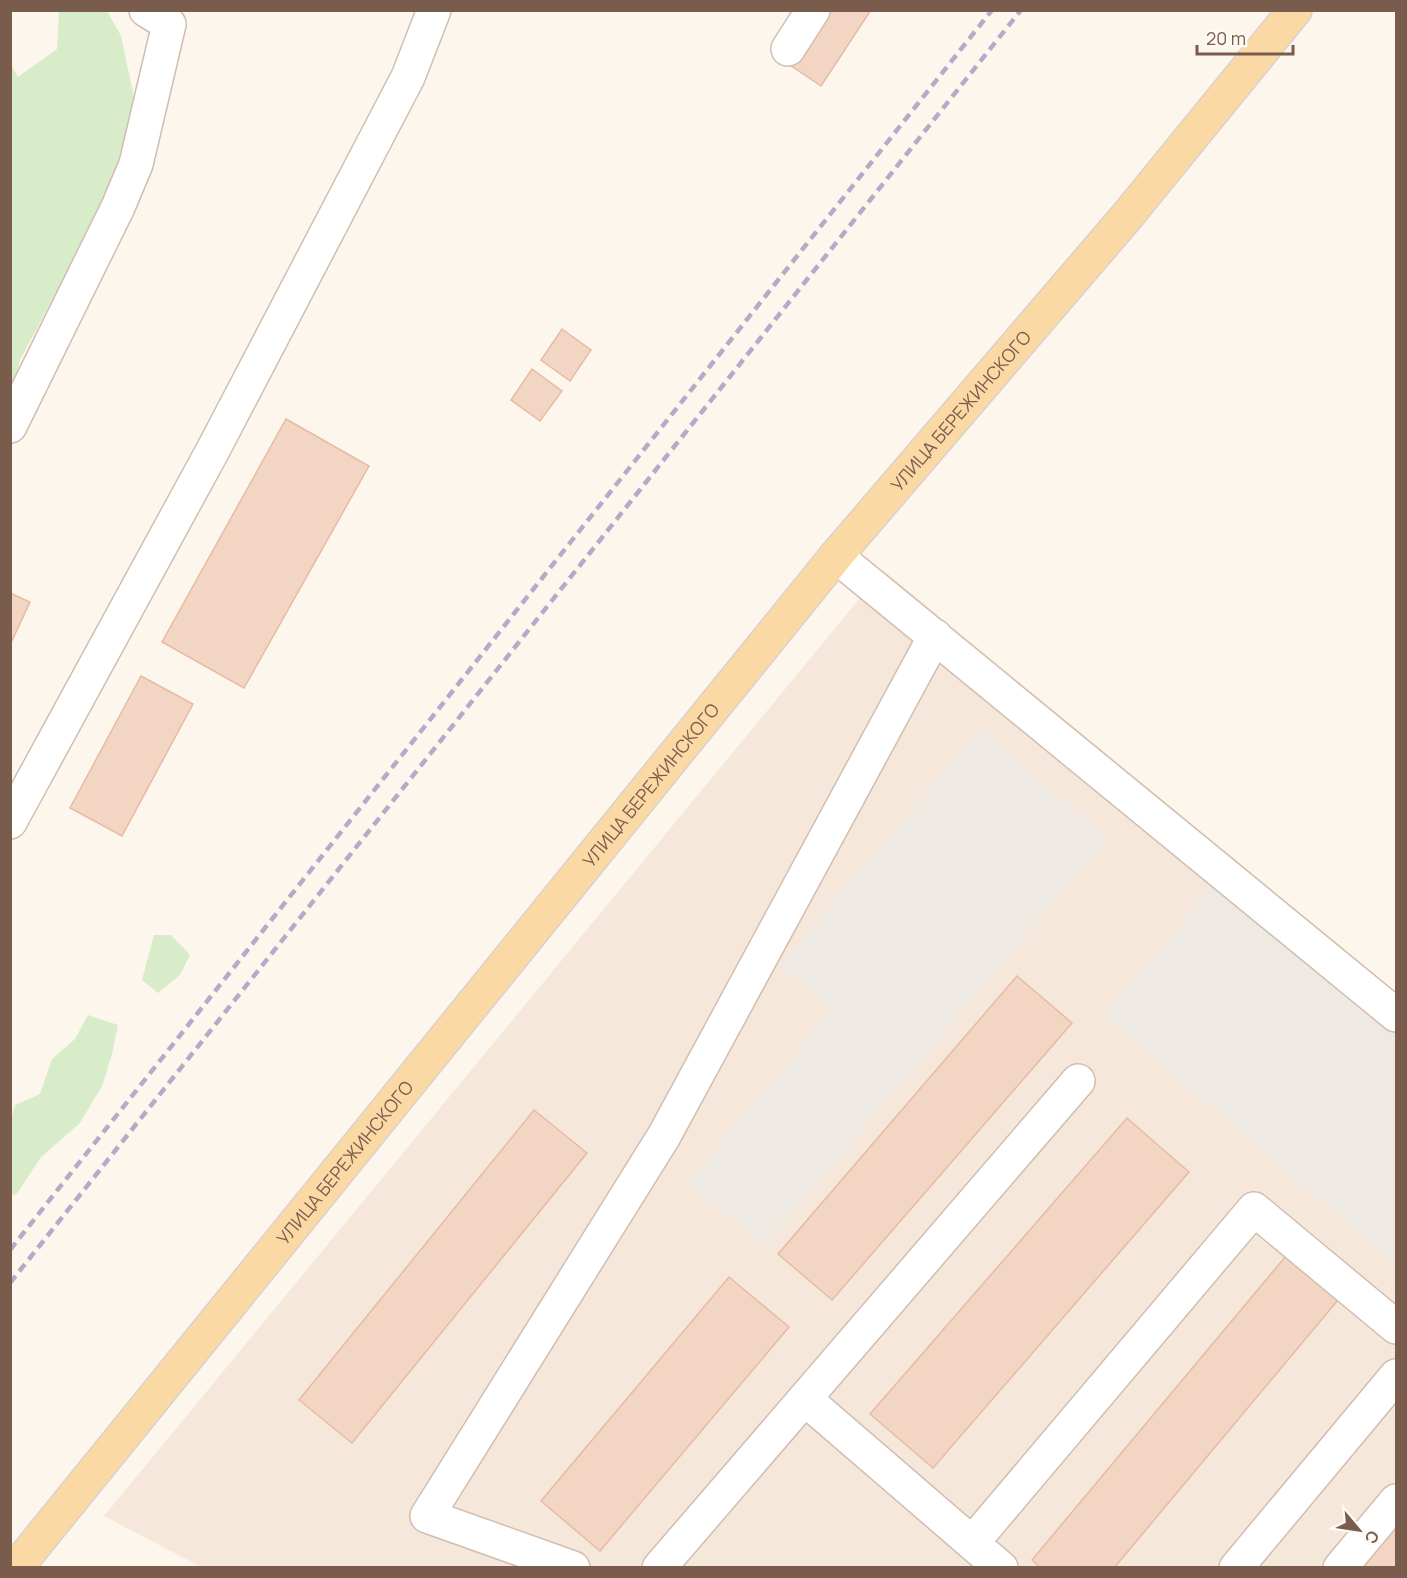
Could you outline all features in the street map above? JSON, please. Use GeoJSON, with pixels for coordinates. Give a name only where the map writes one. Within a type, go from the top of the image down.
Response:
{"type":"FeatureCollection","features":[{"type":"Feature","properties":{"kind":"main road","name":"УЛИЦА БЕРЕЖИНСКОГО"},"geometry":{"type":"LineString","coordinates":[[21,1566],[836,556],[1128,215],[1295,10]]}},
{"type":"Feature","properties":{"kind":"lane"},"geometry":{"type":"LineString","coordinates":[[10,426],[118,207],[136,164],[169,24],[146,10]]}},
{"type":"Feature","properties":{"kind":"lane"},"geometry":{"type":"LineString","coordinates":[[10,822],[219,440],[398,98],[434,10]]}},
{"type":"Feature","properties":{"kind":"lane"},"geometry":{"type":"LineString","coordinates":[[788,49],[813,10]]}},
{"type":"Feature","properties":{"kind":"lane"},"geometry":{"type":"LineString","coordinates":[[836,556],[1396,1015]]}},
{"type":"Feature","properties":{"kind":"lane"},"geometry":{"type":"LineString","coordinates":[[573,1568],[427,1516],[664,1136],[935,636]]}},
{"type":"Feature","properties":{"kind":"lane"},"geometry":{"type":"LineString","coordinates":[[659,1568],[1078,1081]]}},
{"type":"Feature","properties":{"kind":"lane"},"geometry":{"type":"LineString","coordinates":[[972,1543],[1254,1209],[1396,1327]]}},
{"type":"Feature","properties":{"kind":"lane"},"geometry":{"type":"LineString","coordinates":[[1236,1568],[1396,1376]]}},
{"type":"Feature","properties":{"kind":"lane"},"geometry":{"type":"LineString","coordinates":[[805,1399],[1001,1568]]}},
{"type":"Feature","properties":{"kind":"lane"},"geometry":{"type":"LineString","coordinates":[[1340,1568],[1396,1501]]}},
{"type":"Feature","properties":{"kind":"shaded area"},"geometry":{"type":"Polygon","coordinates":[[[883,570],[1396,992],[1396,1567],[203,1568],[104,1516],[883,570]]]}},
{"type":"Feature","properties":{"kind":"shaded area"},"geometry":{"type":"Polygon","coordinates":[[[980,729],[1108,838],[764,1246],[688,1182],[832,1010],[780,965],[980,729]]]}},
{"type":"Feature","properties":{"kind":"shaded area"},"geometry":{"type":"Polygon","coordinates":[[[1217,882],[1396,1035],[1396,1265],[1104,1015],[1217,882]]]}},
{"type":"Feature","properties":{"kind":"green space"},"geometry":{"type":"Polygon","coordinates":[[[59,11],[107,11],[121,36],[134,97],[117,168],[66,274],[20,360],[13,396],[10,399],[10,63],[18,77],[57,49],[59,11]]]}},
{"type":"Feature","properties":{"kind":"green space"},"geometry":{"type":"Polygon","coordinates":[[[154,935],[171,935],[190,955],[180,975],[158,993],[142,980],[154,935]]]}},
{"type":"Feature","properties":{"kind":"green space"},"geometry":{"type":"Polygon","coordinates":[[[88,1015],[118,1025],[102,1086],[80,1123],[41,1157],[16,1195],[11,1194],[10,1123],[15,1105],[40,1094],[52,1059],[75,1039],[88,1015]]]}},
{"type":"Feature","properties":{"kind":"building"},"geometry":{"type":"Polygon","coordinates":[[[822,10],[871,10],[821,86],[787,63],[822,10]]]}},
{"type":"Feature","properties":{"kind":"building"},"geometry":{"type":"Polygon","coordinates":[[[562,329],[591,350],[570,381],[541,360],[562,329]]]}},
{"type":"Feature","properties":{"kind":"building"},"geometry":{"type":"Polygon","coordinates":[[[532,369],[562,391],[540,421],[511,400],[532,369]]]}},
{"type":"Feature","properties":{"kind":"building"},"geometry":{"type":"Polygon","coordinates":[[[286,419],[369,466],[244,688],[162,642],[286,419]]]}},
{"type":"Feature","properties":{"kind":"building"},"geometry":{"type":"Polygon","coordinates":[[[10,593],[30,602],[10,645],[10,593]]]}},
{"type":"Feature","properties":{"kind":"building"},"geometry":{"type":"Polygon","coordinates":[[[141,676],[193,704],[122,836],[70,808],[141,676]]]}},
{"type":"Feature","properties":{"kind":"building"},"geometry":{"type":"Polygon","coordinates":[[[1017,976],[1072,1023],[832,1300],[778,1254],[1017,976]]]}},
{"type":"Feature","properties":{"kind":"building"},"geometry":{"type":"Polygon","coordinates":[[[534,1110],[587,1153],[352,1443],[299,1400],[534,1110]]]}},
{"type":"Feature","properties":{"kind":"building"},"geometry":{"type":"Polygon","coordinates":[[[1127,1118],[1189,1172],[933,1468],[870,1414],[1127,1118]]]}},
{"type":"Feature","properties":{"kind":"building"},"geometry":{"type":"Polygon","coordinates":[[[1291,1250],[1343,1294],[1114,1568],[1041,1568],[1032,1560],[1291,1250]]]}},
{"type":"Feature","properties":{"kind":"building"},"geometry":{"type":"Polygon","coordinates":[[[729,1277],[789,1327],[600,1551],[541,1501],[729,1277]]]}},
{"type":"Feature","properties":{"kind":"building"},"geometry":{"type":"Polygon","coordinates":[[[1396,1524],[1396,1568],[1360,1568],[1396,1524]]]}},
{"type":"Feature","properties":{"kind":"railway"},"geometry":{"type":"LineString","coordinates":[[10,1250],[992,10]]}},
{"type":"Feature","properties":{"kind":"railway"},"geometry":{"type":"LineString","coordinates":[[10,1283],[1021,10]]}}]}
